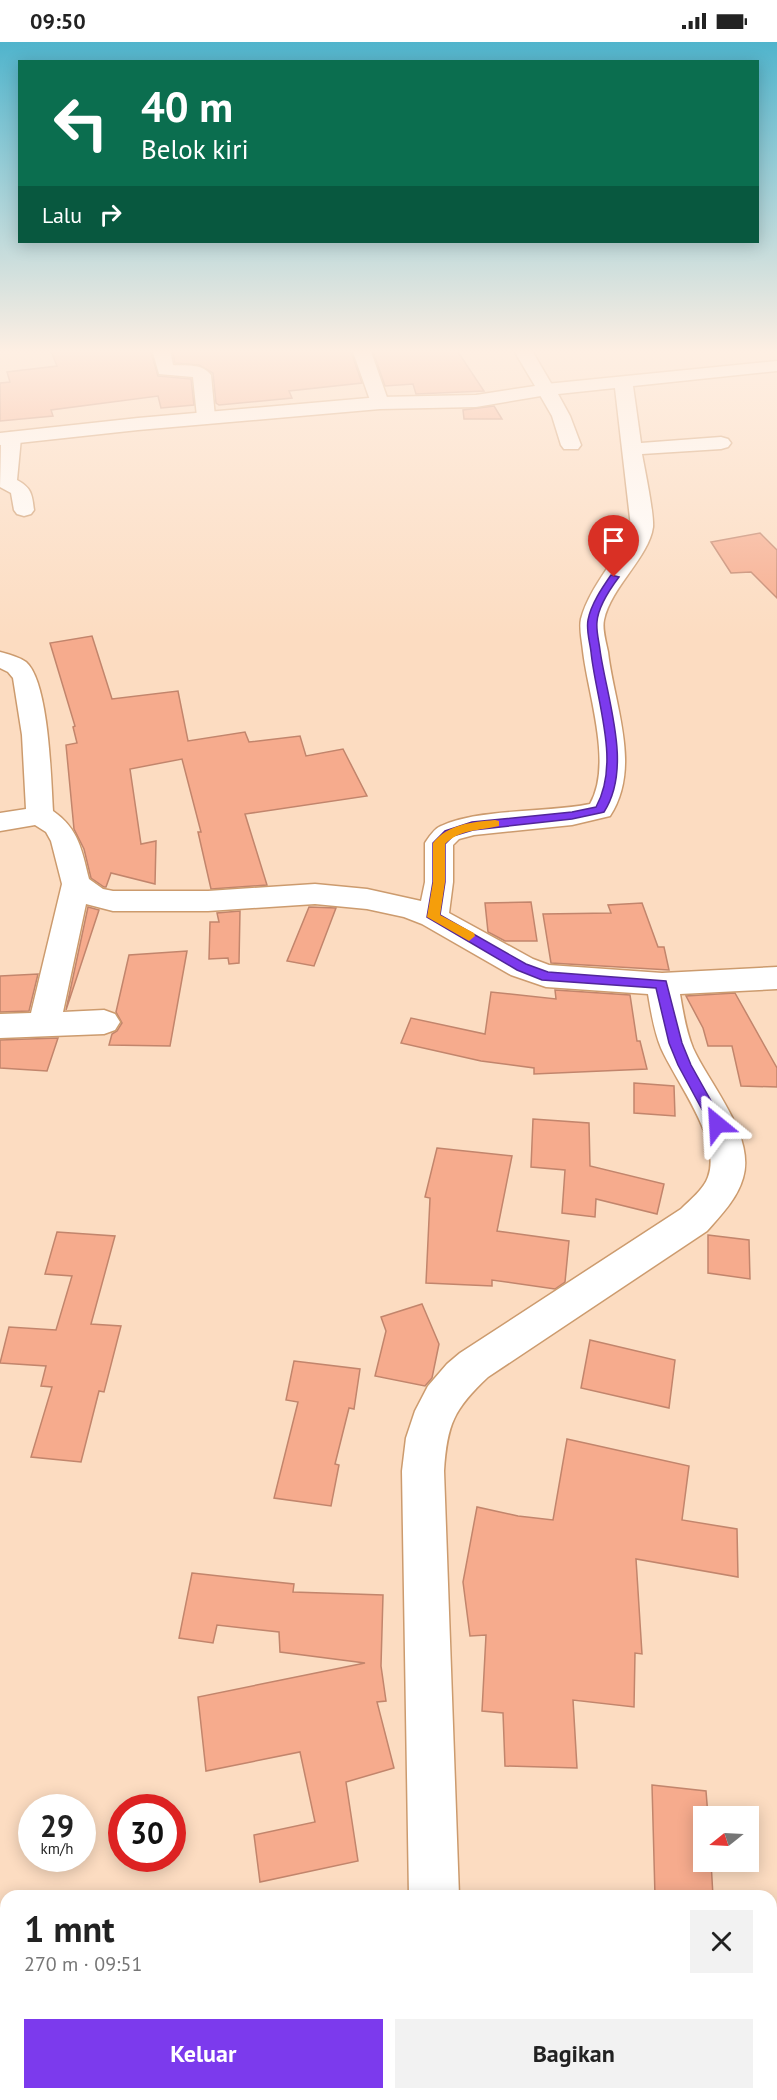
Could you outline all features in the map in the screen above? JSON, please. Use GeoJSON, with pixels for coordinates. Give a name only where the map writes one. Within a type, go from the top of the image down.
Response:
{"type":"FeatureCollection","features":[{"type":"Feature","properties":{"kind":"street"},"geometry":{"type":"LineString","coordinates":[[5,445],[7,483],[21,490],[24,510]]}},
{"type":"Feature","properties":{"kind":"street"},"geometry":{"type":"LineString","coordinates":[[433,917],[439,882],[439,843],[449,833],[472,826],[572,816],[600,810],[609,794],[613,749],[599,681],[592,621],[604,592],[634,547],[642,527],[631,445]]}},
{"type":"Feature","properties":{"kind":"street"},"geometry":{"type":"LineString","coordinates":[[632,450],[694,445]]}},
{"type":"Feature","properties":{"kind":"street"},"geometry":{"type":"LineString","coordinates":[[0,658],[17,667],[25,678],[35,735],[40,815]]}},
{"type":"Feature","properties":{"kind":"street"},"geometry":{"type":"LineString","coordinates":[[0,822],[40,815],[56,826],[65,841],[76,884],[44,1025]]}},
{"type":"Feature","properties":{"kind":"street"},"geometry":{"type":"LineString","coordinates":[[76,884],[93,896],[113,901],[208,901],[315,894],[367,899],[411,908],[433,917],[522,967],[546,976],[662,984],[777,978]]}},
{"type":"Feature","properties":{"kind":"street"},"geometry":{"type":"LineString","coordinates":[[434,1890],[423,1471],[428,1428],[444,1393],[474,1365],[694,1220],[716,1196],[727,1175],[727,1152],[717,1124],[675,1043],[662,984]]}},
{"type":"Feature","properties":{"kind":"street"},"geometry":{"type":"LineString","coordinates":[[0,1026],[104,1022]]}},
{"type":"Feature","properties":{"kind":"building"},"geometry":{"type":"Polygon","coordinates":[[[760,533],[777,550],[777,598],[751,572],[731,573],[711,542],[760,533]]]}},
{"type":"Feature","properties":{"kind":"building"},"geometry":{"type":"Polygon","coordinates":[[[92,636],[112,699],[178,691],[188,741],[245,732],[249,742],[300,736],[306,756],[343,749],[367,796],[245,814],[267,885],[211,889],[198,832],[201,832],[182,759],[130,769],[141,844],[156,841],[155,884],[111,873],[104,887],[91,878],[84,849],[74,829],[66,745],[77,743],[73,727],[75,726],[50,643],[92,636]]]}},
{"type":"Feature","properties":{"kind":"building"},"geometry":{"type":"Polygon","coordinates":[[[531,902],[537,941],[505,941],[488,932],[485,903],[531,902]]]}},
{"type":"Feature","properties":{"kind":"building"},"geometry":{"type":"Polygon","coordinates":[[[642,903],[658,947],[664,947],[669,970],[551,963],[543,914],[611,913],[608,905],[642,903]]]}},
{"type":"Feature","properties":{"kind":"building"},"geometry":{"type":"Polygon","coordinates":[[[88,907],[99,910],[66,1010],[88,907]]]}},
{"type":"Feature","properties":{"kind":"building"},"geometry":{"type":"Polygon","coordinates":[[[309,907],[336,908],[314,966],[287,961],[309,907]]]}},
{"type":"Feature","properties":{"kind":"building"},"geometry":{"type":"Polygon","coordinates":[[[240,911],[239,963],[229,964],[228,958],[209,959],[210,922],[219,922],[217,913],[240,911]]]}},
{"type":"Feature","properties":{"kind":"building"},"geometry":{"type":"Polygon","coordinates":[[[187,951],[170,1046],[109,1045],[112,1034],[122,1023],[116,1012],[129,955],[187,951]]]}},
{"type":"Feature","properties":{"kind":"building"},"geometry":{"type":"Polygon","coordinates":[[[38,974],[29,1011],[0,1012],[0,976],[38,974]]]}},
{"type":"Feature","properties":{"kind":"building"},"geometry":{"type":"Polygon","coordinates":[[[555,990],[630,995],[637,1041],[640,1041],[647,1069],[534,1074],[534,1068],[481,1061],[401,1043],[411,1018],[485,1034],[491,992],[556,999],[555,990]]]}},
{"type":"Feature","properties":{"kind":"building"},"geometry":{"type":"Polygon","coordinates":[[[735,993],[777,1068],[777,1087],[741,1086],[732,1046],[708,1046],[703,1028],[686,996],[735,993]]]}},
{"type":"Feature","properties":{"kind":"building"},"geometry":{"type":"Polygon","coordinates":[[[58,1038],[47,1071],[0,1068],[0,1040],[58,1038]]]}},
{"type":"Feature","properties":{"kind":"building"},"geometry":{"type":"Polygon","coordinates":[[[634,1083],[674,1086],[675,1116],[634,1113],[634,1083]]]}},
{"type":"Feature","properties":{"kind":"building"},"geometry":{"type":"Polygon","coordinates":[[[533,1119],[589,1123],[590,1166],[664,1184],[657,1214],[596,1199],[595,1217],[562,1213],[565,1170],[531,1167],[533,1119]]]}},
{"type":"Feature","properties":{"kind":"building"},"geometry":{"type":"Polygon","coordinates":[[[437,1148],[512,1156],[497,1231],[569,1241],[565,1282],[555,1289],[492,1280],[492,1286],[426,1283],[430,1198],[425,1197],[437,1148]]]}},
{"type":"Feature","properties":{"kind":"building"},"geometry":{"type":"Polygon","coordinates":[[[57,1232],[115,1236],[91,1324],[121,1326],[104,1392],[99,1391],[81,1462],[31,1457],[52,1387],[41,1386],[46,1366],[0,1363],[9,1327],[56,1330],[72,1276],[45,1274],[57,1232]]]}},
{"type":"Feature","properties":{"kind":"building"},"geometry":{"type":"Polygon","coordinates":[[[708,1235],[749,1240],[750,1279],[708,1273],[708,1235]]]}},
{"type":"Feature","properties":{"kind":"building"},"geometry":{"type":"Polygon","coordinates":[[[422,1304],[439,1344],[432,1378],[425,1386],[375,1376],[386,1331],[381,1317],[422,1304]]]}},
{"type":"Feature","properties":{"kind":"building"},"geometry":{"type":"Polygon","coordinates":[[[590,1340],[675,1360],[669,1408],[581,1388],[590,1340]]]}},
{"type":"Feature","properties":{"kind":"building"},"geometry":{"type":"Polygon","coordinates":[[[294,1361],[360,1369],[354,1409],[349,1408],[335,1464],[339,1465],[331,1506],[274,1498],[298,1402],[286,1400],[294,1361]]]}},
{"type":"Feature","properties":{"kind":"building"},"geometry":{"type":"Polygon","coordinates":[[[567,1439],[689,1466],[682,1520],[737,1529],[738,1577],[636,1559],[642,1654],[635,1653],[634,1707],[573,1700],[577,1768],[505,1766],[503,1713],[482,1711],[486,1635],[470,1636],[463,1582],[477,1507],[518,1516],[553,1520],[567,1439]]]}},
{"type":"Feature","properties":{"kind":"building"},"geometry":{"type":"Polygon","coordinates":[[[192,1573],[294,1584],[293,1592],[383,1595],[381,1666],[386,1701],[377,1702],[394,1768],[346,1782],[358,1861],[260,1882],[254,1835],[315,1822],[300,1752],[206,1771],[198,1697],[365,1663],[280,1652],[279,1632],[217,1625],[213,1643],[179,1638],[192,1573]]]}},
{"type":"Feature","properties":{"kind":"building"},"geometry":{"type":"Polygon","coordinates":[[[652,1785],[706,1791],[707,1806],[693,1806],[693,1872],[712,1872],[713,1890],[655,1890],[652,1785]]]}},
{"type":"Feature","properties":{"kind":"slow traffic"},"geometry":{"type":"LineString","coordinates":[[469,936],[433,917],[439,882],[439,843],[449,833],[472,826],[495,824]]}},
{"type":"Feature","properties":{"kind":"route"},"geometry":{"type":"LineString","coordinates":[[614,577],[604,592],[592,621],[599,681],[613,749],[609,794],[600,810],[572,816],[472,826],[449,833],[439,843],[439,882],[433,917],[522,967],[546,976],[574,980],[662,984],[675,1043],[717,1124]]}}]}
